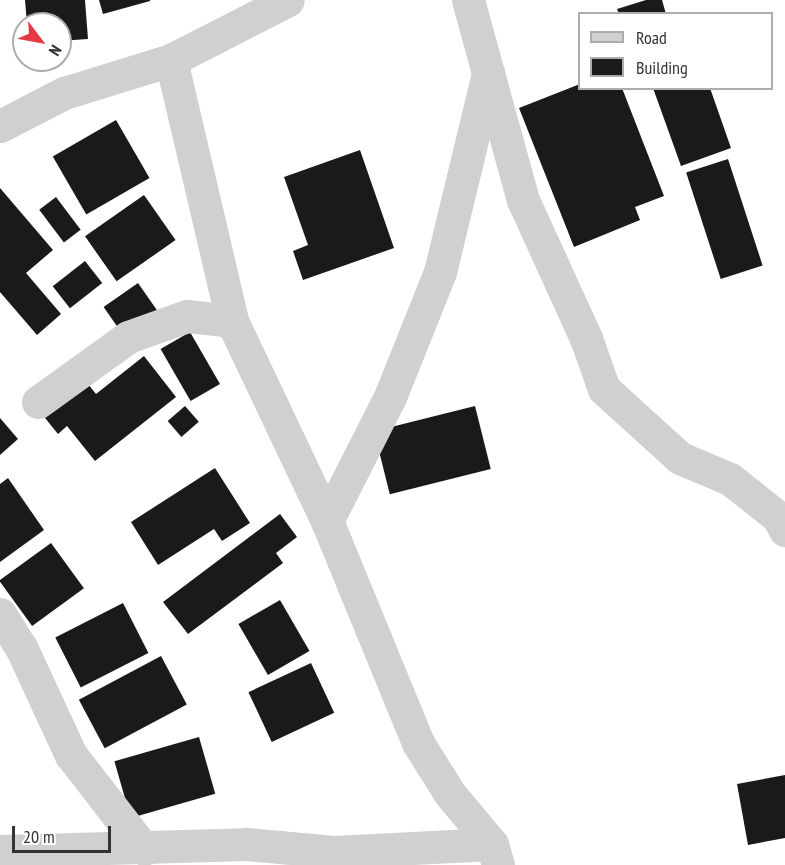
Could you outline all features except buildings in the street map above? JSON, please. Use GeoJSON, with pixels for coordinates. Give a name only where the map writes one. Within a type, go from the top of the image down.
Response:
{"type":"FeatureCollection","features":[{"type":"Feature","properties":{"kind":"street"},"geometry":{"type":"LineString","coordinates":[[0,126],[64,93],[171,60],[288,0]]}},
{"type":"Feature","properties":{"kind":"street"},"geometry":{"type":"LineString","coordinates":[[468,0],[523,200],[586,338],[604,389],[680,458],[730,479],[778,517],[785,530]]}},
{"type":"Feature","properties":{"kind":"street"},"geometry":{"type":"LineString","coordinates":[[171,60],[231,321],[327,520],[418,742],[450,794],[495,854]]}},
{"type":"Feature","properties":{"kind":"street"},"geometry":{"type":"LineString","coordinates":[[327,520],[390,397],[440,272],[488,73]]}},
{"type":"Feature","properties":{"kind":"street"},"geometry":{"type":"LineString","coordinates":[[38,402],[128,338],[187,316],[231,321]]}},
{"type":"Feature","properties":{"kind":"street"},"geometry":{"type":"LineString","coordinates":[[0,614],[21,647],[71,755],[144,849]]}},
{"type":"Feature","properties":{"kind":"street"},"geometry":{"type":"LineString","coordinates":[[425,848],[450,794]]}},
{"type":"Feature","properties":{"kind":"street"},"geometry":{"type":"LineString","coordinates":[[0,851],[144,849],[246,844],[334,852],[425,848],[495,854]]}}]}
